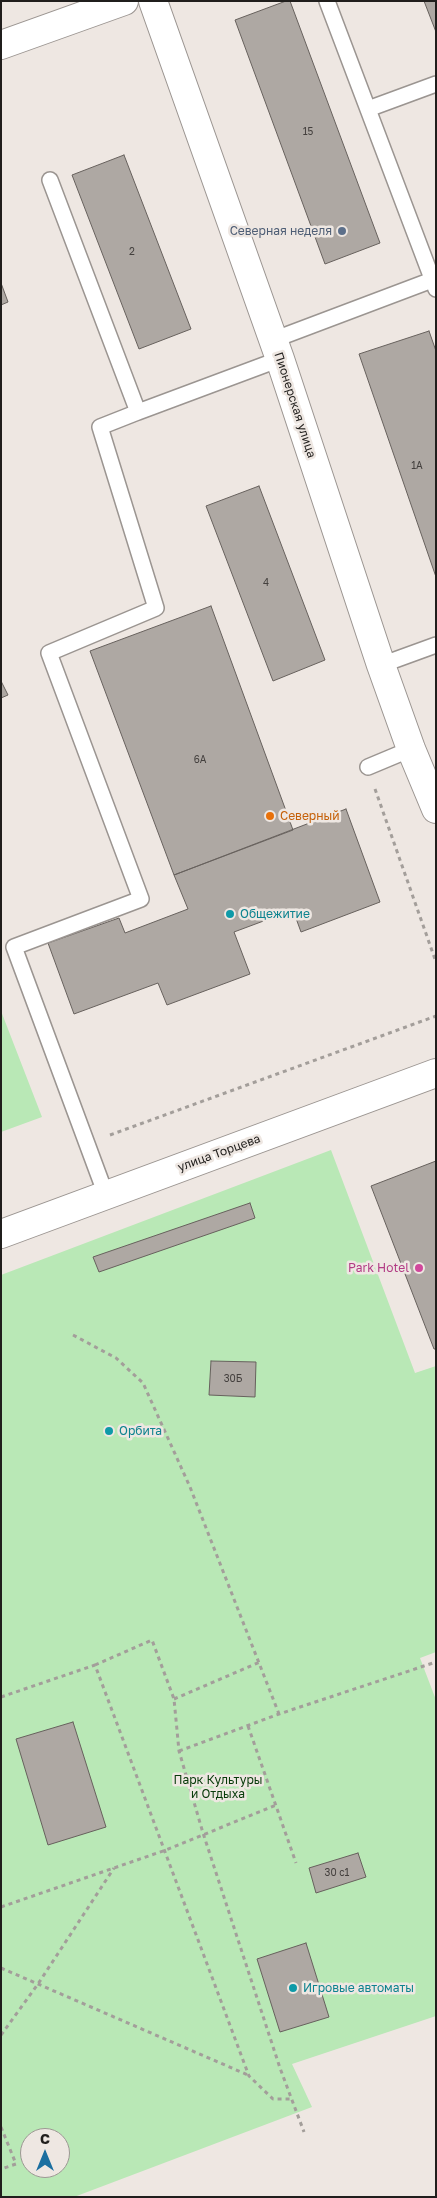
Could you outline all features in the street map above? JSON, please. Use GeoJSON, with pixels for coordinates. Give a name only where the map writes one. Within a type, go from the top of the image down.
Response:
{"type":"FeatureCollection","features":[{"type":"Feature","properties":{"kind":"street"},"geometry":{"type":"LineString","coordinates":[[1,45],[124,1]]}},
{"type":"Feature","properties":{"kind":"street","name":"Пионерская улица"},"geometry":{"type":"LineString","coordinates":[[153,1],[277,349],[381,665],[411,749],[436,809]]}},
{"type":"Feature","properties":{"kind":"street","name":"улица Торцева"},"geometry":{"type":"LineString","coordinates":[[1,1234],[436,1073]]}},
{"type":"Feature","properties":{"kind":"lane"},"geometry":{"type":"LineString","coordinates":[[106,1195],[14,947],[141,899],[49,653],[156,608],[100,427],[138,412],[277,349],[434,285],[327,1]]}},
{"type":"Feature","properties":{"kind":"lane"},"geometry":{"type":"LineString","coordinates":[[368,109],[436,84]]}},
{"type":"Feature","properties":{"kind":"lane"},"geometry":{"type":"LineString","coordinates":[[50,180],[138,412]]}},
{"type":"Feature","properties":{"kind":"lane"},"geometry":{"type":"LineString","coordinates":[[381,665],[436,645]]}},
{"type":"Feature","properties":{"kind":"lane"},"geometry":{"type":"LineString","coordinates":[[368,767],[411,749]]}},
{"type":"Feature","properties":{"kind":"path"},"geometry":{"type":"LineString","coordinates":[[368,767],[436,962]]}},
{"type":"Feature","properties":{"kind":"path"},"geometry":{"type":"LineString","coordinates":[[86,1143],[436,1016]]}},
{"type":"Feature","properties":{"kind":"path"},"geometry":{"type":"LineString","coordinates":[[73,1335],[116,1358],[143,1383],[187,1479],[279,1714]]}},
{"type":"Feature","properties":{"kind":"path"},"geometry":{"type":"LineString","coordinates":[[1,1697],[95,1665],[152,1640],[174,1699],[179,1751],[204,1833],[304,2132]]}},
{"type":"Feature","properties":{"kind":"path"},"geometry":{"type":"LineString","coordinates":[[174,1699],[260,1662]]}},
{"type":"Feature","properties":{"kind":"path"},"geometry":{"type":"LineString","coordinates":[[179,1751],[279,1714],[436,1662]]}},
{"type":"Feature","properties":{"kind":"path"},"geometry":{"type":"LineString","coordinates":[[95,1665],[166,1850],[249,2076]]}},
{"type":"Feature","properties":{"kind":"path"},"geometry":{"type":"LineString","coordinates":[[248,1726],[296,1863]]}},
{"type":"Feature","properties":{"kind":"path"},"geometry":{"type":"LineString","coordinates":[[1,1907],[166,1850],[276,1805]]}},
{"type":"Feature","properties":{"kind":"path"},"geometry":{"type":"LineString","coordinates":[[1,2035],[38,1984],[114,1868]]}},
{"type":"Feature","properties":{"kind":"path"},"geometry":{"type":"LineString","coordinates":[[1,1968],[249,2076],[273,2099],[292,2099]]}},
{"type":"Feature","properties":{"kind":"path"},"geometry":{"type":"LineString","coordinates":[[1,2127],[16,2164],[1,2169]]}},
{"type":"Feature","properties":{"kind":"green space"},"geometry":{"type":"Polygon","coordinates":[[[1,1011],[42,1117],[1,1132],[1,1011]]]}},
{"type":"Feature","properties":{"kind":"green space","name":"Парк Культуры и Отдыха"},"geometry":{"type":"Polygon","coordinates":[[[331,1150],[415,1373],[436,1366],[436,1652],[420,1658],[436,1700],[436,2016],[292,2064],[312,2107],[74,2197],[1,2197],[1,1275],[331,1150]]]}},
{"type":"Feature","properties":{"kind":"building"},"geometry":{"type":"Polygon","coordinates":[[[290,1],[380,243],[325,264],[235,20],[290,1]]]}},
{"type":"Feature","properties":{"kind":"building"},"geometry":{"type":"Polygon","coordinates":[[[424,1],[436,1],[436,32],[424,1]]]}},
{"type":"Feature","properties":{"kind":"building"},"geometry":{"type":"Polygon","coordinates":[[[124,155],[191,329],[139,349],[72,175],[124,155]]]}},
{"type":"Feature","properties":{"kind":"building"},"geometry":{"type":"Polygon","coordinates":[[[1,283],[8,302],[1,305],[1,283]]]}},
{"type":"Feature","properties":{"kind":"building"},"geometry":{"type":"Polygon","coordinates":[[[429,331],[436,351],[436,577],[359,354],[429,331]]]}},
{"type":"Feature","properties":{"kind":"building"},"geometry":{"type":"Polygon","coordinates":[[[259,486],[325,660],[273,681],[206,506],[259,486]]]}},
{"type":"Feature","properties":{"kind":"building"},"geometry":{"type":"Polygon","coordinates":[[[211,606],[293,830],[174,875],[90,651],[211,606]]]}},
{"type":"Feature","properties":{"kind":"building"},"geometry":{"type":"Polygon","coordinates":[[[1,681],[8,695],[1,698],[1,681]]]}},
{"type":"Feature","properties":{"kind":"building","name":"Общежитие"},"geometry":{"type":"Polygon","coordinates":[[[346,809],[380,902],[301,932],[293,910],[234,932],[250,974],[167,1005],[158,983],[74,1014],[48,943],[119,918],[125,933],[188,909],[174,875],[346,809]]]}},
{"type":"Feature","properties":{"kind":"building","name":"Park Hotel"},"geometry":{"type":"Polygon","coordinates":[[[436,1161],[436,1349],[434,1349],[371,1186],[436,1161]]]}},
{"type":"Feature","properties":{"kind":"building"},"geometry":{"type":"Polygon","coordinates":[[[250,1203],[255,1218],[99,1272],[93,1257],[250,1203]]]}},
{"type":"Feature","properties":{"kind":"building"},"geometry":{"type":"Polygon","coordinates":[[[211,1361],[256,1362],[255,1397],[209,1395],[211,1361]]]}},
{"type":"Feature","properties":{"kind":"building"},"geometry":{"type":"Polygon","coordinates":[[[73,1722],[106,1827],[48,1845],[16,1739],[73,1722]]]}},
{"type":"Feature","properties":{"kind":"building"},"geometry":{"type":"Polygon","coordinates":[[[358,1853],[366,1877],[316,1893],[309,1868],[358,1853]]]}},
{"type":"Feature","properties":{"kind":"building","name":"Игровые автоматы"},"geometry":{"type":"Polygon","coordinates":[[[306,1943],[329,2017],[280,2032],[257,1959],[306,1943]]]}},
{"type":"Feature","properties":{"kind":"place","name":"Северная неделя"},"geometry":{"type":"Point","coordinates":[342,231]}},
{"type":"Feature","properties":{"kind":"place","name":"Северный"},"geometry":{"type":"Point","coordinates":[270,816]}},
{"type":"Feature","properties":{"kind":"place","name":"Общежитие"},"geometry":{"type":"Point","coordinates":[230,914]}},
{"type":"Feature","properties":{"kind":"place","name":"Park Hotel"},"geometry":{"type":"Point","coordinates":[419,1268]}},
{"type":"Feature","properties":{"kind":"place","name":"Орбита"},"geometry":{"type":"Point","coordinates":[109,1431]}},
{"type":"Feature","properties":{"kind":"place","name":"Игровые автоматы"},"geometry":{"type":"Point","coordinates":[293,1988]}}]}
